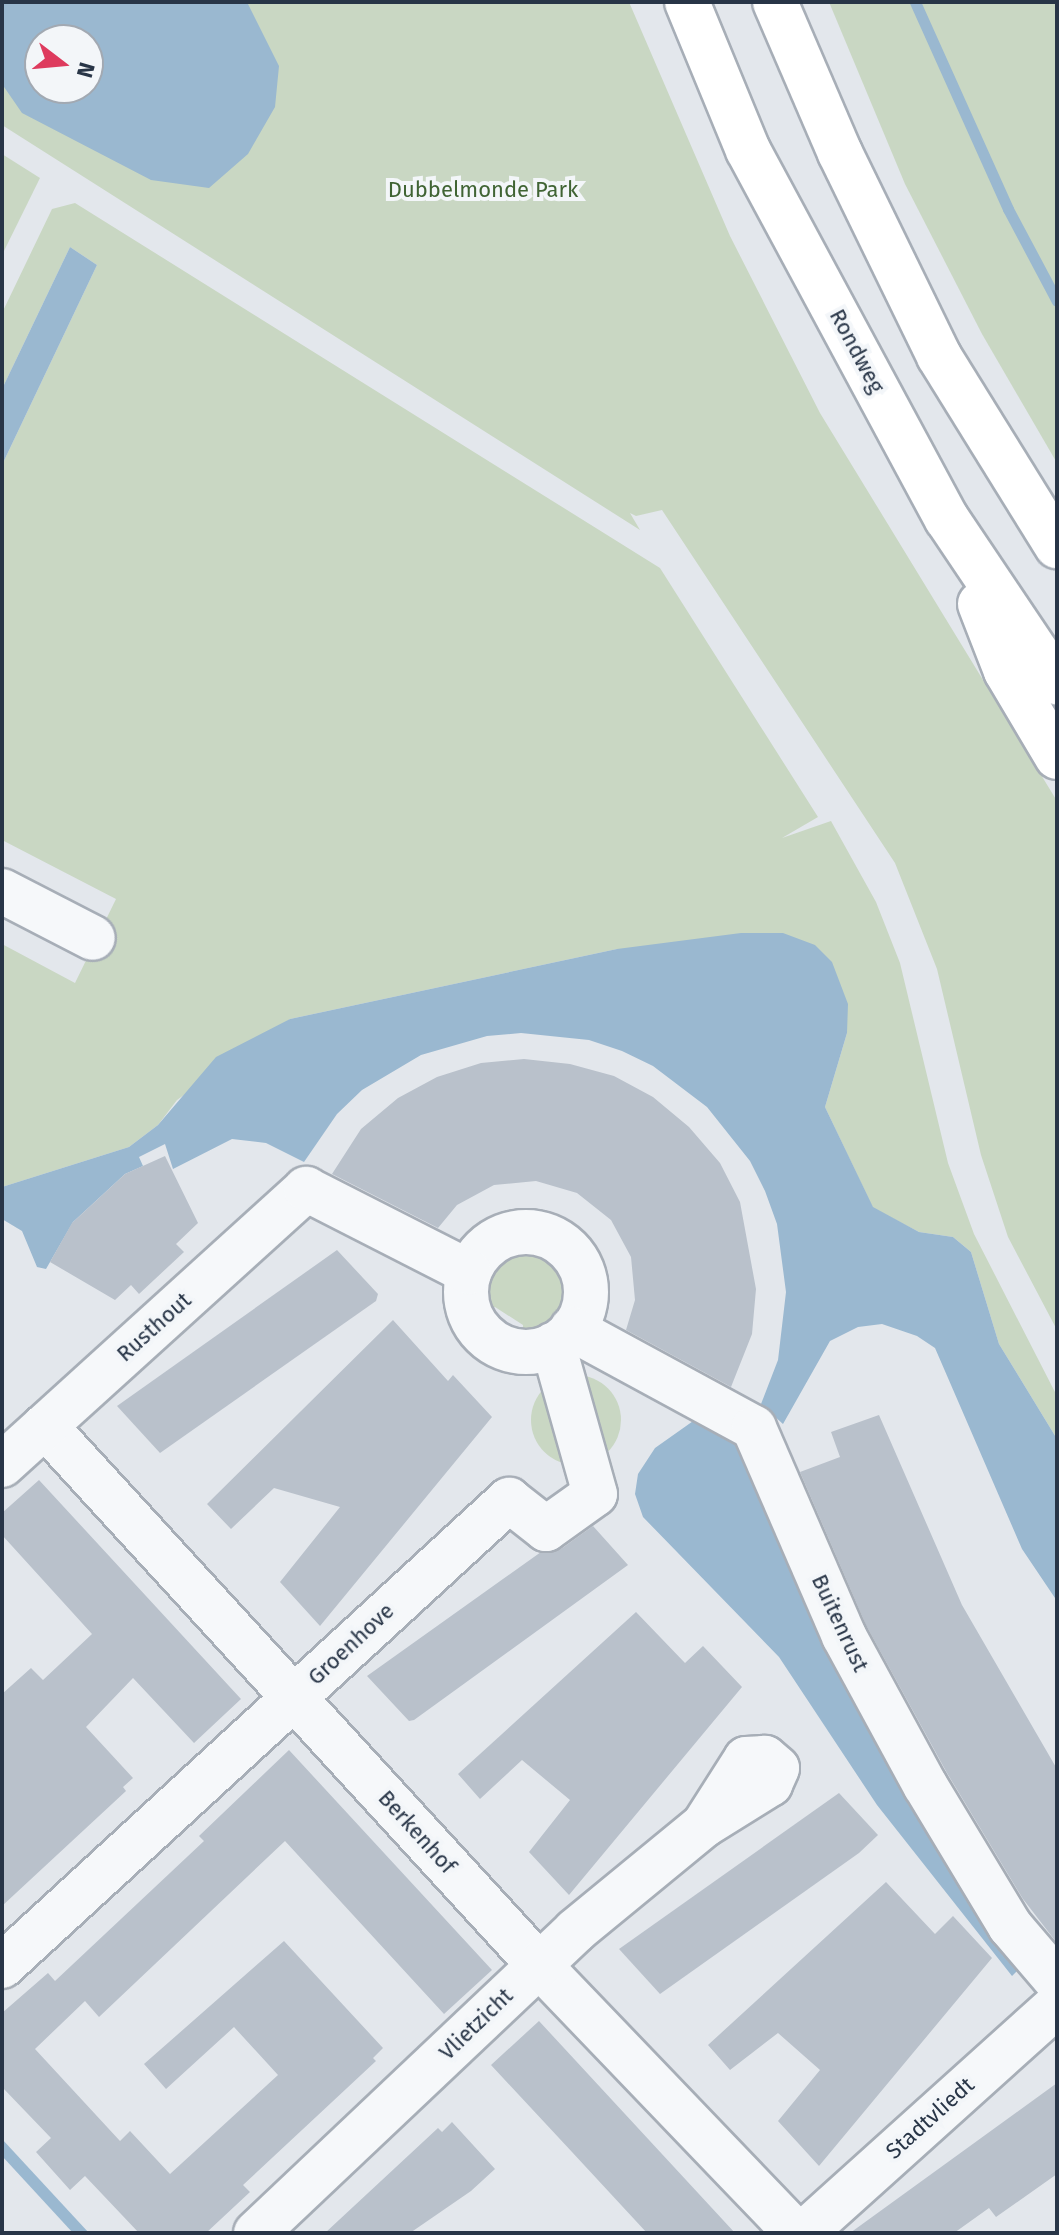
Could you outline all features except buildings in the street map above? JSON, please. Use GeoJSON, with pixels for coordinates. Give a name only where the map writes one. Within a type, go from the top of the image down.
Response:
{"type":"FeatureCollection","features":[{"type":"Feature","properties":{"kind":"highway","name":"Rondweg"},"geometry":{"type":"LineString","coordinates":[[687,2],[748,150],[947,519],[1057,683]]}},
{"type":"Feature","properties":{"kind":"highway"},"geometry":{"type":"LineString","coordinates":[[775,2],[840,153],[939,356],[1057,546]]}},
{"type":"Feature","properties":{"kind":"highway"},"geometry":{"type":"LineString","coordinates":[[947,519],[1006,671],[1057,757]]}},
{"type":"Feature","properties":{"kind":"street"},"geometry":{"type":"LineString","coordinates":[[2,891],[93,938]]}},
{"type":"Feature","properties":{"kind":"street","name":"Rusthout"},"geometry":{"type":"LineString","coordinates":[[2,1465],[306,1189],[469,1272]]}},
{"type":"Feature","properties":{"kind":"street"},"geometry":{"type":"LineString","coordinates":[[532,1232],[554,1240],[573,1254],[585,1284],[581,1315],[563,1337],[525,1352],[490,1340],[468,1310],[469,1272],[476,1258],[500,1237],[532,1232]]}},
{"type":"Feature","properties":{"kind":"street","name":"Buitenrust"},"geometry":{"type":"LineString","coordinates":[[563,1337],[681,1390],[754,1428],[844,1636],[925,1785],[1010,1926],[1057,1981]]}},
{"type":"Feature","properties":{"kind":"street","name":"Groenhove"},"geometry":{"type":"LineString","coordinates":[[2,1966],[509,1500],[546,1529],[595,1494],[563,1337]]}},
{"type":"Feature","properties":{"kind":"street","name":"Berkenhof"},"geometry":{"type":"LineString","coordinates":[[45,1426],[538,1964],[796,2233]]}},
{"type":"Feature","properties":{"kind":"street","name":"Vlietzicht"},"geometry":{"type":"LineString","coordinates":[[256,2233],[538,1964],[704,1825]]}},
{"type":"Feature","properties":{"kind":"street","name":"Stadtvliedt"},"geometry":{"type":"LineString","coordinates":[[804,2233],[1057,2005]]}},
{"type":"Feature","properties":{"kind":"green space","name":"Dubbelmonde Park"},"geometry":{"type":"Polygon","coordinates":[[[2,2],[629,2],[730,236],[820,413],[1057,801],[1057,1330],[1008,1237],[981,1155],[937,969],[895,863],[662,510],[636,516],[630,513],[640,530],[2,125],[2,2]]]}},
{"type":"Feature","properties":{"kind":"green space"},"geometry":{"type":"Polygon","coordinates":[[[829,2],[1057,2],[1057,463],[982,334],[905,184],[829,2]]]}},
{"type":"Feature","properties":{"kind":"green space"},"geometry":{"type":"Polygon","coordinates":[[[2,154],[40,178],[2,255],[2,154]]]}},
{"type":"Feature","properties":{"kind":"green space"},"geometry":{"type":"Polygon","coordinates":[[[75,203],[660,568],[818,817],[782,838],[831,821],[876,902],[900,963],[948,1163],[974,1234],[1057,1396],[1057,1439],[999,1344],[971,1252],[953,1237],[919,1232],[873,1208],[825,1107],[847,1033],[617,949],[290,1019],[177,1100],[158,1125],[129,1147],[2,1187],[2,944],[75,983],[116,899],[2,840],[2,465],[97,265],[70,247],[2,389],[2,313],[52,209],[75,203]]]}},
{"type":"Feature","properties":{"kind":"green space"},"geometry":{"type":"Polygon","coordinates":[[[518,1248],[552,1256],[570,1286],[559,1320],[540,1333],[523,1335],[523,1325],[495,1307],[486,1311],[483,1302],[489,1268],[518,1248]]]}},
{"type":"Feature","properties":{"kind":"green space"},"geometry":{"type":"Polygon","coordinates":[[[567,1375],[585,1375],[601,1382],[614,1395],[621,1411],[621,1429],[614,1445],[601,1458],[585,1465],[567,1465],[551,1458],[538,1445],[531,1429],[531,1411],[538,1395],[551,1382],[567,1375]]]}},
{"type":"Feature","properties":{"kind":"water"},"geometry":{"type":"Polygon","coordinates":[[[2,2],[247,2],[279,66],[275,107],[248,154],[209,188],[151,180],[22,113],[2,84],[2,2]]]}},
{"type":"Feature","properties":{"kind":"water"},"geometry":{"type":"Polygon","coordinates":[[[70,247],[97,265],[2,465],[2,389],[70,247]]]}},
{"type":"Feature","properties":{"kind":"water"},"geometry":{"type":"Polygon","coordinates":[[[741,933],[783,933],[815,945],[832,962],[848,1004],[847,1033],[825,1107],[873,1207],[919,1232],[953,1237],[971,1252],[999,1344],[1057,1439],[1057,1601],[1022,1549],[935,1348],[917,1336],[882,1324],[858,1327],[830,1341],[783,1424],[761,1404],[778,1360],[786,1292],[777,1224],[765,1191],[750,1161],[707,1107],[653,1066],[622,1051],[589,1040],[521,1033],[487,1036],[421,1055],[362,1090],[337,1114],[304,1162],[266,1143],[232,1139],[173,1169],[165,1144],[139,1157],[143,1166],[125,1174],[73,1222],[46,1269],[37,1267],[22,1231],[2,1219],[2,1187],[129,1147],[158,1125],[216,1057],[290,1019],[617,949],[741,933]]]}},
{"type":"Feature","properties":{"kind":"water"},"geometry":{"type":"Polygon","coordinates":[[[696,1419],[732,1437],[748,1455],[1020,1968],[1012,1976],[877,1805],[779,1657],[643,1517],[635,1494],[638,1474],[655,1448],[696,1419]]]}},
{"type":"Feature","properties":{"kind":"water"},"geometry":{"type":"Polygon","coordinates":[[[2,2139],[89,2233],[73,2233],[2,2156],[2,2139]]]}},
{"type":"Feature","properties":{"kind":"waterway"},"geometry":{"type":"LineString","coordinates":[[915,2],[1008,209],[1057,301]]}}]}
